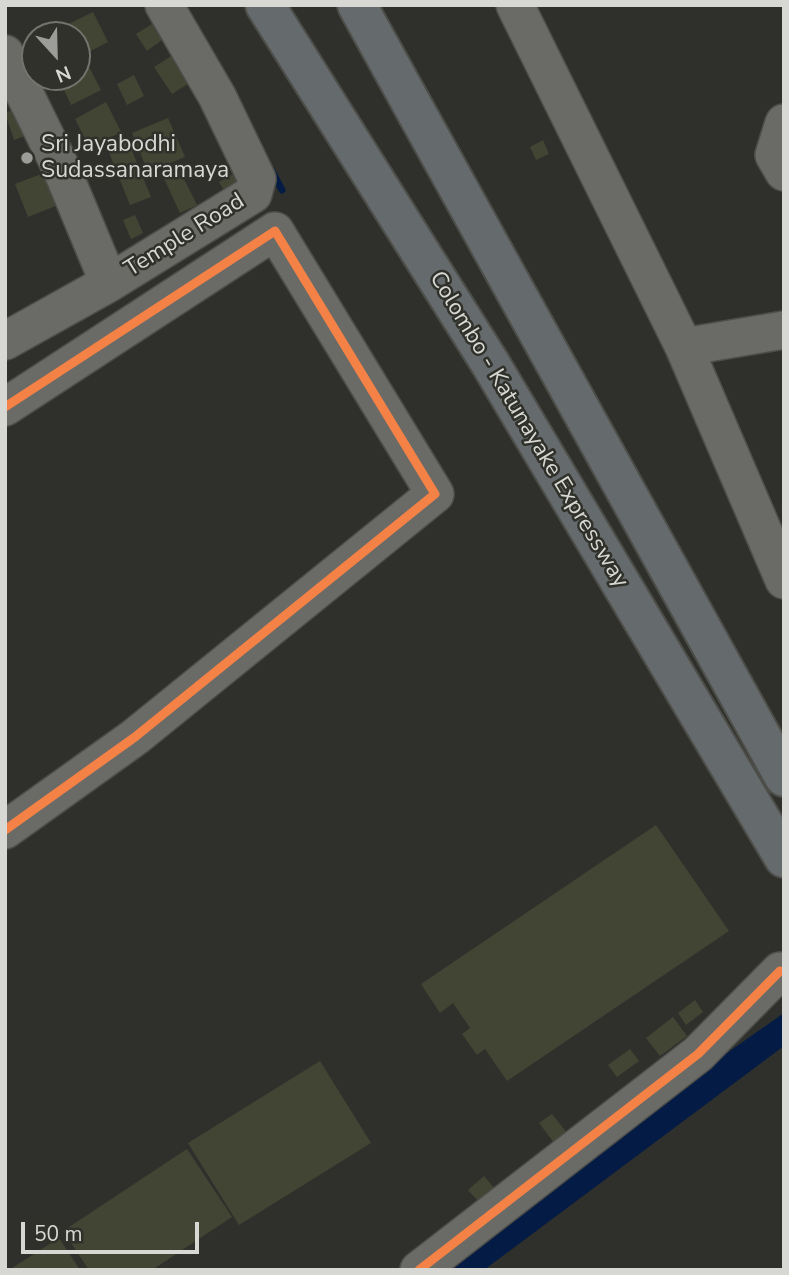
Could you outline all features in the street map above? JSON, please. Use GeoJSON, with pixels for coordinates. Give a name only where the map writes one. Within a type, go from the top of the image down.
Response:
{"type":"FeatureCollection","features":[{"type":"Feature","properties":{"kind":"highway","name":"Colombo - Katunayake Expressway"},"geometry":{"type":"LineString","coordinates":[[265,5],[490,363],[784,858]]}},
{"type":"Feature","properties":{"kind":"highway"},"geometry":{"type":"LineString","coordinates":[[357,5],[784,776]]}},
{"type":"Feature","properties":{"kind":"street","name":"Temple Road"},"geometry":{"type":"LineString","coordinates":[[5,341],[109,283],[253,194],[257,179],[217,96],[163,5]]}},
{"type":"Feature","properties":{"kind":"street"},"geometry":{"type":"LineString","coordinates":[[515,5],[684,347],[784,580]]}},
{"type":"Feature","properties":{"kind":"street"},"geometry":{"type":"LineString","coordinates":[[5,54],[62,170],[109,283]]}},
{"type":"Feature","properties":{"kind":"street"},"geometry":{"type":"LineString","coordinates":[[784,123],[774,155],[784,172]]}},
{"type":"Feature","properties":{"kind":"street"},"geometry":{"type":"LineString","coordinates":[[5,407],[275,231],[435,494],[135,737],[5,830]]}},
{"type":"Feature","properties":{"kind":"street"},"geometry":{"type":"LineString","coordinates":[[684,347],[784,330]]}},
{"type":"Feature","properties":{"kind":"street"},"geometry":{"type":"LineString","coordinates":[[419,1270],[698,1054],[780,971]]}},
{"type":"Feature","properties":{"kind":"water"},"geometry":{"type":"Polygon","coordinates":[[[784,1013],[784,1046],[484,1270],[432,1270],[557,1172],[784,1013]]]}},
{"type":"Feature","properties":{"kind":"building"},"geometry":{"type":"Polygon","coordinates":[[[93,12],[108,42],[91,51],[91,21],[75,21],[93,12]]]}},
{"type":"Feature","properties":{"kind":"building"},"geometry":{"type":"Polygon","coordinates":[[[152,24],[162,40],[147,51],[136,34],[152,24]]]}},
{"type":"Feature","properties":{"kind":"building"},"geometry":{"type":"Polygon","coordinates":[[[176,53],[194,80],[172,94],[154,67],[176,53]]]}},
{"type":"Feature","properties":{"kind":"building"},"geometry":{"type":"Polygon","coordinates":[[[91,71],[101,90],[71,105],[64,91],[91,91],[91,71]]]}},
{"type":"Feature","properties":{"kind":"building"},"geometry":{"type":"Polygon","coordinates":[[[134,75],[144,96],[127,105],[117,84],[134,75]]]}},
{"type":"Feature","properties":{"kind":"building"},"geometry":{"type":"Polygon","coordinates":[[[106,102],[121,132],[90,148],[75,119],[106,102]]]}},
{"type":"Feature","properties":{"kind":"building"},"geometry":{"type":"Polygon","coordinates":[[[17,108],[27,135],[14,140],[5,113],[17,108]]]}},
{"type":"Feature","properties":{"kind":"building"},"geometry":{"type":"Polygon","coordinates":[[[168,118],[185,157],[148,172],[132,133],[168,118]]]}},
{"type":"Feature","properties":{"kind":"building"},"geometry":{"type":"Polygon","coordinates":[[[543,140],[549,154],[536,160],[530,147],[543,140]]]}},
{"type":"Feature","properties":{"kind":"building"},"geometry":{"type":"Polygon","coordinates":[[[128,141],[151,197],[130,205],[108,150],[128,141]]]}},
{"type":"Feature","properties":{"kind":"building"},"geometry":{"type":"Polygon","coordinates":[[[177,165],[197,205],[180,213],[161,172],[177,165]]]}},
{"type":"Feature","properties":{"kind":"building","name":"Sri Jayabodhi Sudassanaramaya"},"geometry":{"type":"Polygon","coordinates":[[[49,171],[63,203],[28,217],[15,184],[49,171]]]}},
{"type":"Feature","properties":{"kind":"building"},"geometry":{"type":"Polygon","coordinates":[[[235,173],[245,188],[229,198],[219,182],[235,173]]]}},
{"type":"Feature","properties":{"kind":"building"},"geometry":{"type":"Polygon","coordinates":[[[135,215],[143,233],[131,239],[123,220],[135,215]]]}},
{"type":"Feature","properties":{"kind":"building"},"geometry":{"type":"Polygon","coordinates":[[[656,825],[729,931],[507,1081],[485,1049],[477,1055],[462,1034],[470,1028],[453,1003],[440,1013],[421,984],[656,825]]]}},
{"type":"Feature","properties":{"kind":"building"},"geometry":{"type":"Polygon","coordinates":[[[695,1000],[703,1012],[686,1025],[678,1013],[695,1000]]]}},
{"type":"Feature","properties":{"kind":"building"},"geometry":{"type":"Polygon","coordinates":[[[673,1017],[687,1036],[660,1056],[646,1038],[673,1017]]]}},
{"type":"Feature","properties":{"kind":"building"},"geometry":{"type":"Polygon","coordinates":[[[630,1049],[639,1061],[617,1077],[608,1065],[630,1049]]]}},
{"type":"Feature","properties":{"kind":"building"},"geometry":{"type":"Polygon","coordinates":[[[320,1061],[371,1143],[239,1225],[188,1143],[320,1061]]]}},
{"type":"Feature","properties":{"kind":"building"},"geometry":{"type":"Polygon","coordinates":[[[552,1114],[568,1134],[555,1144],[539,1123],[552,1114]]]}},
{"type":"Feature","properties":{"kind":"building"},"geometry":{"type":"Polygon","coordinates":[[[187,1149],[232,1217],[152,1270],[89,1270],[63,1231],[187,1149]]]}},
{"type":"Feature","properties":{"kind":"building"},"geometry":{"type":"Polygon","coordinates":[[[484,1176],[495,1189],[479,1202],[468,1190],[484,1176]]]}},
{"type":"Feature","properties":{"kind":"building"},"geometry":{"type":"Polygon","coordinates":[[[59,1238],[80,1270],[9,1270],[59,1238]]]}},
{"type":"Feature","properties":{"kind":"waterway"},"geometry":{"type":"LineString","coordinates":[[271,169],[282,190]]}},
{"type":"Feature","properties":{"kind":"cycle path"},"geometry":{"type":"LineString","coordinates":[[5,407],[275,231],[435,494],[135,737],[5,830]]}},
{"type":"Feature","properties":{"kind":"cycle path"},"geometry":{"type":"LineString","coordinates":[[419,1270],[698,1054],[780,971]]}},
{"type":"Feature","properties":{"kind":"place","name":"Sri Jayabodhi Sudassanaramaya"},"geometry":{"type":"Point","coordinates":[27,158]}}]}
